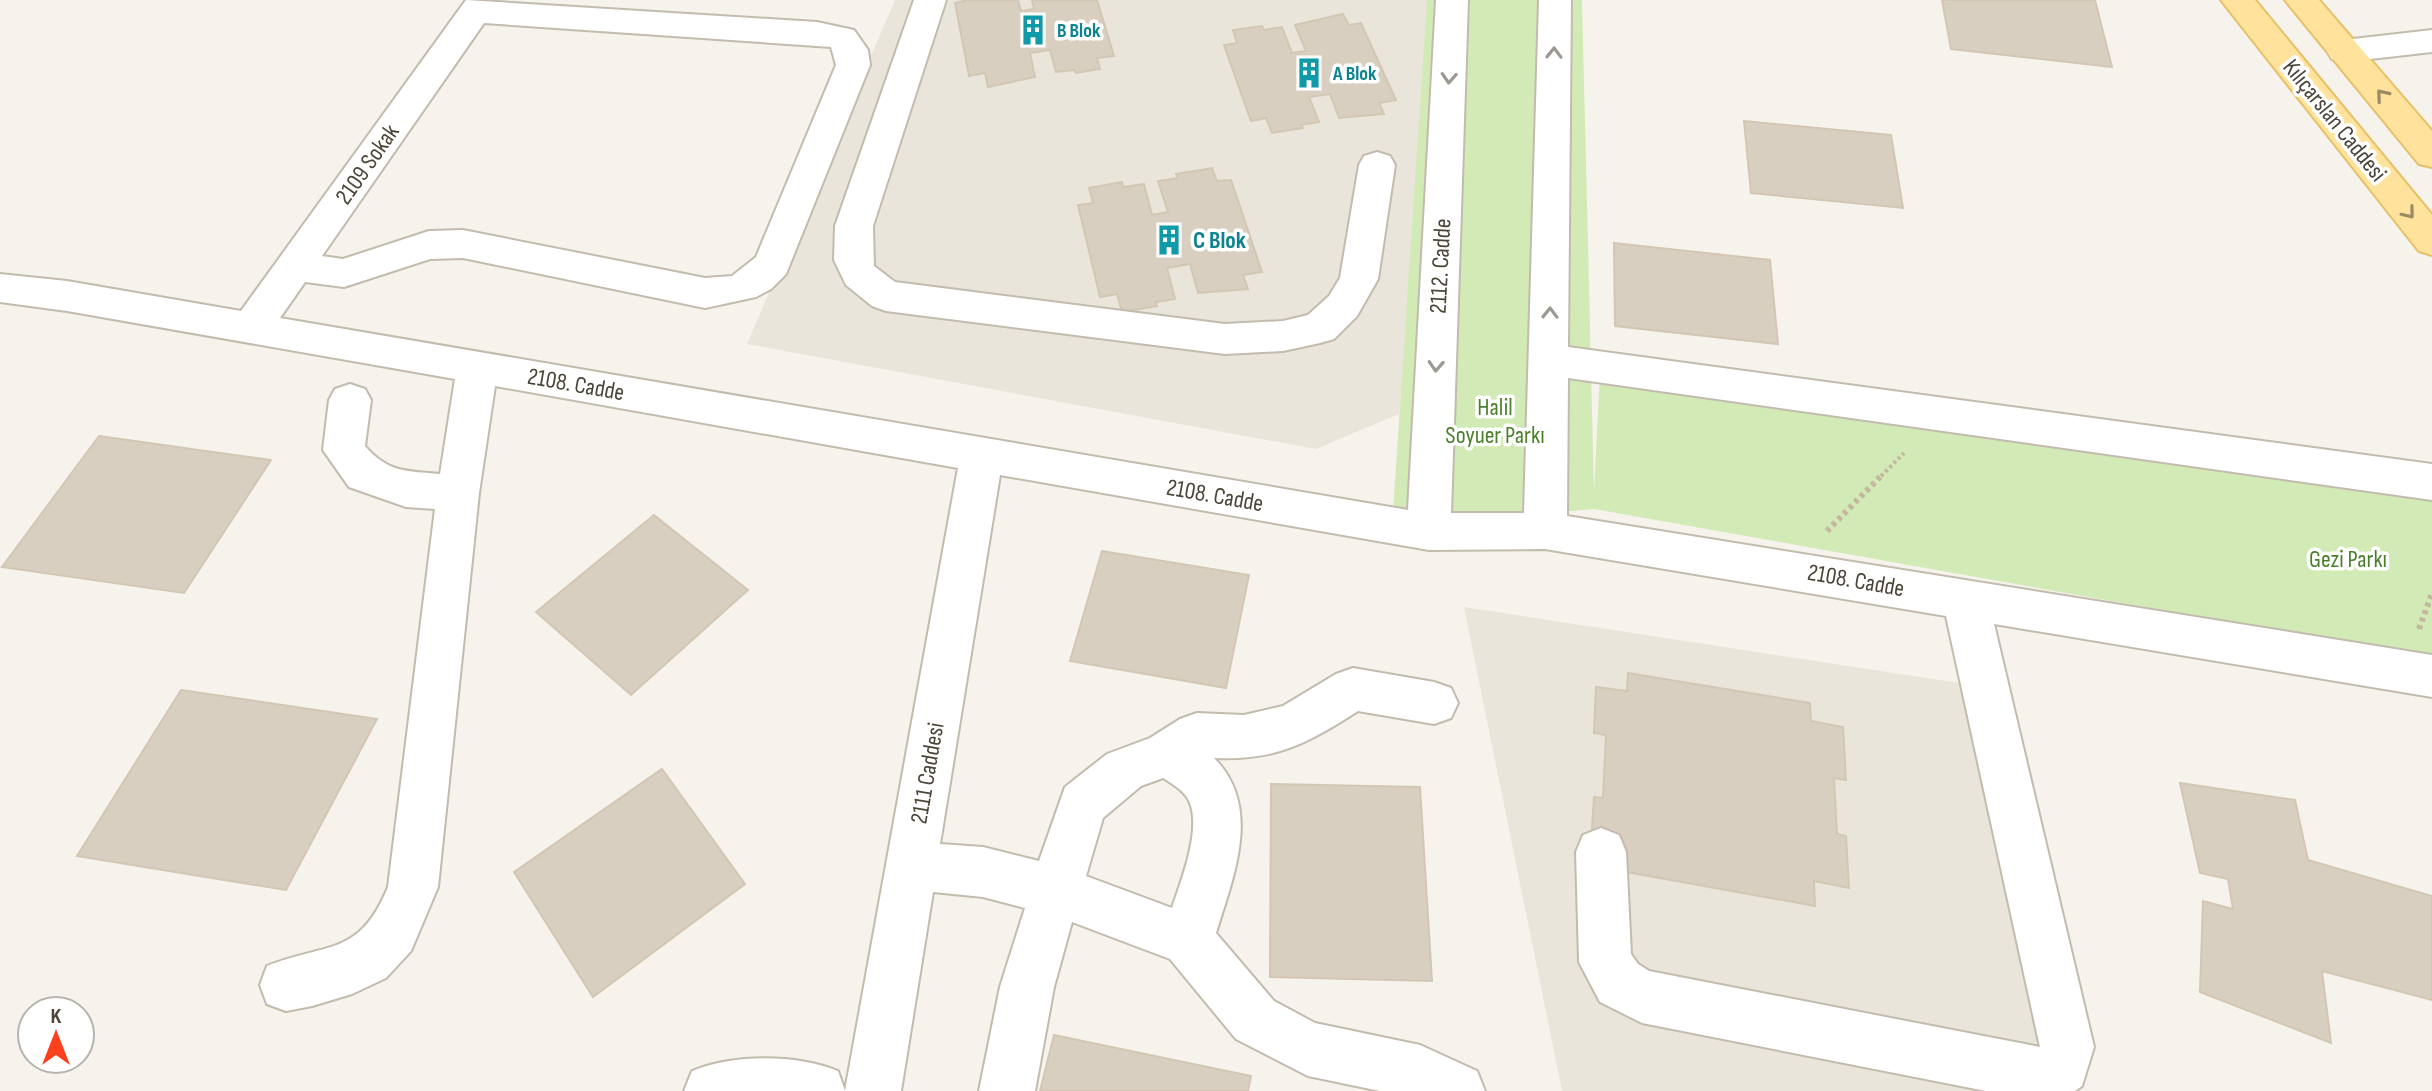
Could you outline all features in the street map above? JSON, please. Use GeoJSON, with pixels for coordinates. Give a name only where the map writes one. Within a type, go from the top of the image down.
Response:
{"type":"FeatureCollection","features":[{"type":"Feature","properties":{"kind":"main road","name":"Kılıçarslan Caddesi"},"geometry":{"type":"LineString","coordinates":[[2237,0],[2432,241]]}},
{"type":"Feature","properties":{"kind":"main road","name":"Kılıçarslan Caddesi"},"geometry":{"type":"LineString","coordinates":[[2301,0],[2429,148]]}},
{"type":"Feature","properties":{"kind":"street"},"geometry":{"type":"LineString","coordinates":[[930,0],[854,226],[851,257],[861,282],[886,296],[1225,339],[1283,336],[1320,328],[1343,306],[1359,279],[1377,165]]}},
{"type":"Feature","properties":{"kind":"street","name":"2112. Cadde"},"geometry":{"type":"LineString","coordinates":[[1429,532],[1452,0]]}},
{"type":"Feature","properties":{"kind":"street"},"geometry":{"type":"LineString","coordinates":[[1545,531],[1555,0]]}},
{"type":"Feature","properties":{"kind":"street"},"geometry":{"type":"LineString","coordinates":[[295,266],[344,273],[429,245],[463,244],[705,293],[734,291],[747,286],[759,280],[772,264],[853,65],[851,50],[842,38],[817,33],[478,6]]}},
{"type":"Feature","properties":{"kind":"street","name":"2109 Sokak"},"geometry":{"type":"LineString","coordinates":[[251,328],[478,6]]}},
{"type":"Feature","properties":{"kind":"street"},"geometry":{"type":"LineString","coordinates":[[2344,51],[2432,41]]}},
{"type":"Feature","properties":{"kind":"street"},"geometry":{"type":"LineString","coordinates":[[0,323],[14,290]]}},
{"type":"Feature","properties":{"kind":"street","name":"2108. Cadde"},"geometry":{"type":"LineString","coordinates":[[14,290],[251,328],[1429,532],[1545,531],[2432,676]]}},
{"type":"Feature","properties":{"kind":"street"},"geometry":{"type":"LineString","coordinates":[[1549,360],[2432,482]]}},
{"type":"Feature","properties":{"kind":"street"},"geometry":{"type":"LineString","coordinates":[[286,985],[343,974],[378,954],[406,908],[413,887],[458,493],[477,367]]}},
{"type":"Feature","properties":{"kind":"street"},"geometry":{"type":"LineString","coordinates":[[350,400],[344,450],[364,475],[406,489],[458,493]]}},
{"type":"Feature","properties":{"kind":"street","name":"2111 Caddesi"},"geometry":{"type":"LineString","coordinates":[[873,1091],[982,454]]}},
{"type":"Feature","properties":{"kind":"street"},"geometry":{"type":"LineString","coordinates":[[1601,852],[1605,962],[1619,983],[1642,996],[2049,1076],[2063,1067],[2067,1047],[2061,1012],[1965,598]]}},
{"type":"Feature","properties":{"kind":"street"},"geometry":{"type":"LineString","coordinates":[[1007,1091],[1027,987],[1082,804],[1124,770],[1166,754],[1197,735],[1244,737],[1293,726],[1353,689],[1434,703]]}},
{"type":"Feature","properties":{"kind":"street"},"geometry":{"type":"LineString","coordinates":[[1166,754],[1190,766],[1213,794],[1218,835],[1188,940]]}},
{"type":"Feature","properties":{"kind":"street"},"geometry":{"type":"LineString","coordinates":[[911,866],[983,872],[1057,891],[1188,940],[1255,1020],[1308,1049],[1420,1072],[1457,1091]]}},
{"type":"Feature","properties":{"kind":"street"},"geometry":{"type":"LineString","coordinates":[[712,1091],[784,1087],[818,1091]]}},
{"type":"Feature","properties":{"kind":"path"},"geometry":{"type":"LineString","coordinates":[[1790,569],[1942,414]]}},
{"type":"Feature","properties":{"kind":"shaded area"},"geometry":{"type":"Polygon","coordinates":[[[895,0],[1436,0],[1399,414],[1316,449],[747,344],[895,0]]]}},
{"type":"Feature","properties":{"kind":"shaded area"},"geometry":{"type":"Polygon","coordinates":[[[1464,607],[1979,686],[2062,1091],[1562,1091],[1464,607]]]}},
{"type":"Feature","properties":{"kind":"green space"},"geometry":{"type":"Polygon","coordinates":[[[1427,0],[1582,0],[1594,492],[1600,373],[2432,487],[2432,658],[1594,509],[1392,526],[1427,0]]]}},
{"type":"Feature","properties":{"kind":"building","name":"B Blok"},"geometry":{"type":"Polygon","coordinates":[[[1018,0],[1021,11],[1034,9],[1032,0],[1097,0],[1114,56],[1097,58],[1100,69],[1076,73],[1074,70],[1056,72],[1050,50],[1030,53],[1035,77],[988,87],[985,73],[969,76],[955,3],[1018,0]]]}},
{"type":"Feature","properties":{"kind":"building"},"geometry":{"type":"Polygon","coordinates":[[[1942,0],[2095,0],[2112,67],[1951,49],[1942,0]]]}},
{"type":"Feature","properties":{"kind":"building","name":"A Blok"},"geometry":{"type":"Polygon","coordinates":[[[1343,14],[1349,25],[1361,23],[1396,100],[1379,103],[1384,114],[1339,118],[1330,94],[1309,97],[1319,122],[1301,125],[1303,128],[1272,133],[1266,118],[1251,121],[1224,45],[1237,43],[1233,30],[1282,27],[1292,53],[1306,51],[1295,25],[1343,14]]]}},
{"type":"Feature","properties":{"kind":"building"},"geometry":{"type":"Polygon","coordinates":[[[1744,121],[1891,135],[1903,208],[1751,193],[1744,121]]]}},
{"type":"Feature","properties":{"kind":"building","name":"C Blok"},"geometry":{"type":"Polygon","coordinates":[[[1212,168],[1217,181],[1231,180],[1262,272],[1243,275],[1248,289],[1198,293],[1190,264],[1167,268],[1175,299],[1156,302],[1157,306],[1122,312],[1117,294],[1100,297],[1078,205],[1093,203],[1089,188],[1122,182],[1123,187],[1144,184],[1152,215],[1168,212],[1158,181],[1178,178],[1176,174],[1212,168]]]}},
{"type":"Feature","properties":{"kind":"building"},"geometry":{"type":"Polygon","coordinates":[[[1614,243],[1770,260],[1778,344],[1615,326],[1614,243]]]}},
{"type":"Feature","properties":{"kind":"building"},"geometry":{"type":"Polygon","coordinates":[[[99,436],[271,460],[184,593],[2,567],[99,436]]]}},
{"type":"Feature","properties":{"kind":"building"},"geometry":{"type":"Polygon","coordinates":[[[654,515],[748,590],[631,695],[536,612],[654,515]]]}},
{"type":"Feature","properties":{"kind":"building"},"geometry":{"type":"Polygon","coordinates":[[[1102,551],[1249,575],[1226,688],[1070,661],[1102,551]]]}},
{"type":"Feature","properties":{"kind":"building"},"geometry":{"type":"Polygon","coordinates":[[[1628,673],[1810,703],[1811,721],[1843,727],[1846,780],[1834,778],[1837,834],[1846,836],[1849,888],[1814,881],[1815,906],[1621,871],[1591,844],[1594,797],[1603,798],[1606,735],[1594,733],[1596,687],[1627,691],[1628,673]]]}},
{"type":"Feature","properties":{"kind":"building"},"geometry":{"type":"Polygon","coordinates":[[[181,690],[377,719],[286,890],[77,856],[181,690]]]}},
{"type":"Feature","properties":{"kind":"building"},"geometry":{"type":"Polygon","coordinates":[[[662,769],[745,884],[593,997],[514,872],[662,769]]]}},
{"type":"Feature","properties":{"kind":"building"},"geometry":{"type":"Polygon","coordinates":[[[2180,783],[2295,800],[2308,860],[2432,896],[2432,1000],[2322,971],[2331,1043],[2200,992],[2203,901],[2233,909],[2228,879],[2200,873],[2180,783]]]}},
{"type":"Feature","properties":{"kind":"building"},"geometry":{"type":"Polygon","coordinates":[[[1271,784],[1420,787],[1432,981],[1270,977],[1271,784]]]}},
{"type":"Feature","properties":{"kind":"building"},"geometry":{"type":"Polygon","coordinates":[[[1054,1035],[1251,1076],[1248,1091],[1040,1091],[1054,1035]]]}},
{"type":"Feature","properties":{"kind":"place","name":"B Blok"},"geometry":{"type":"Point","coordinates":[1033,30]}},
{"type":"Feature","properties":{"kind":"place","name":"A Blok"},"geometry":{"type":"Point","coordinates":[1309,73]}},
{"type":"Feature","properties":{"kind":"place","name":"C Blok"},"geometry":{"type":"Point","coordinates":[1169,240]}},
{"type":"Feature","properties":{"kind":"park label","name":"Halil Soyuer Parkı"},"geometry":{"type":"Point","coordinates":[1495,421]}},
{"type":"Feature","properties":{"kind":"park label","name":"Gezi Parkı"},"geometry":{"type":"Point","coordinates":[2348,559]}}]}
